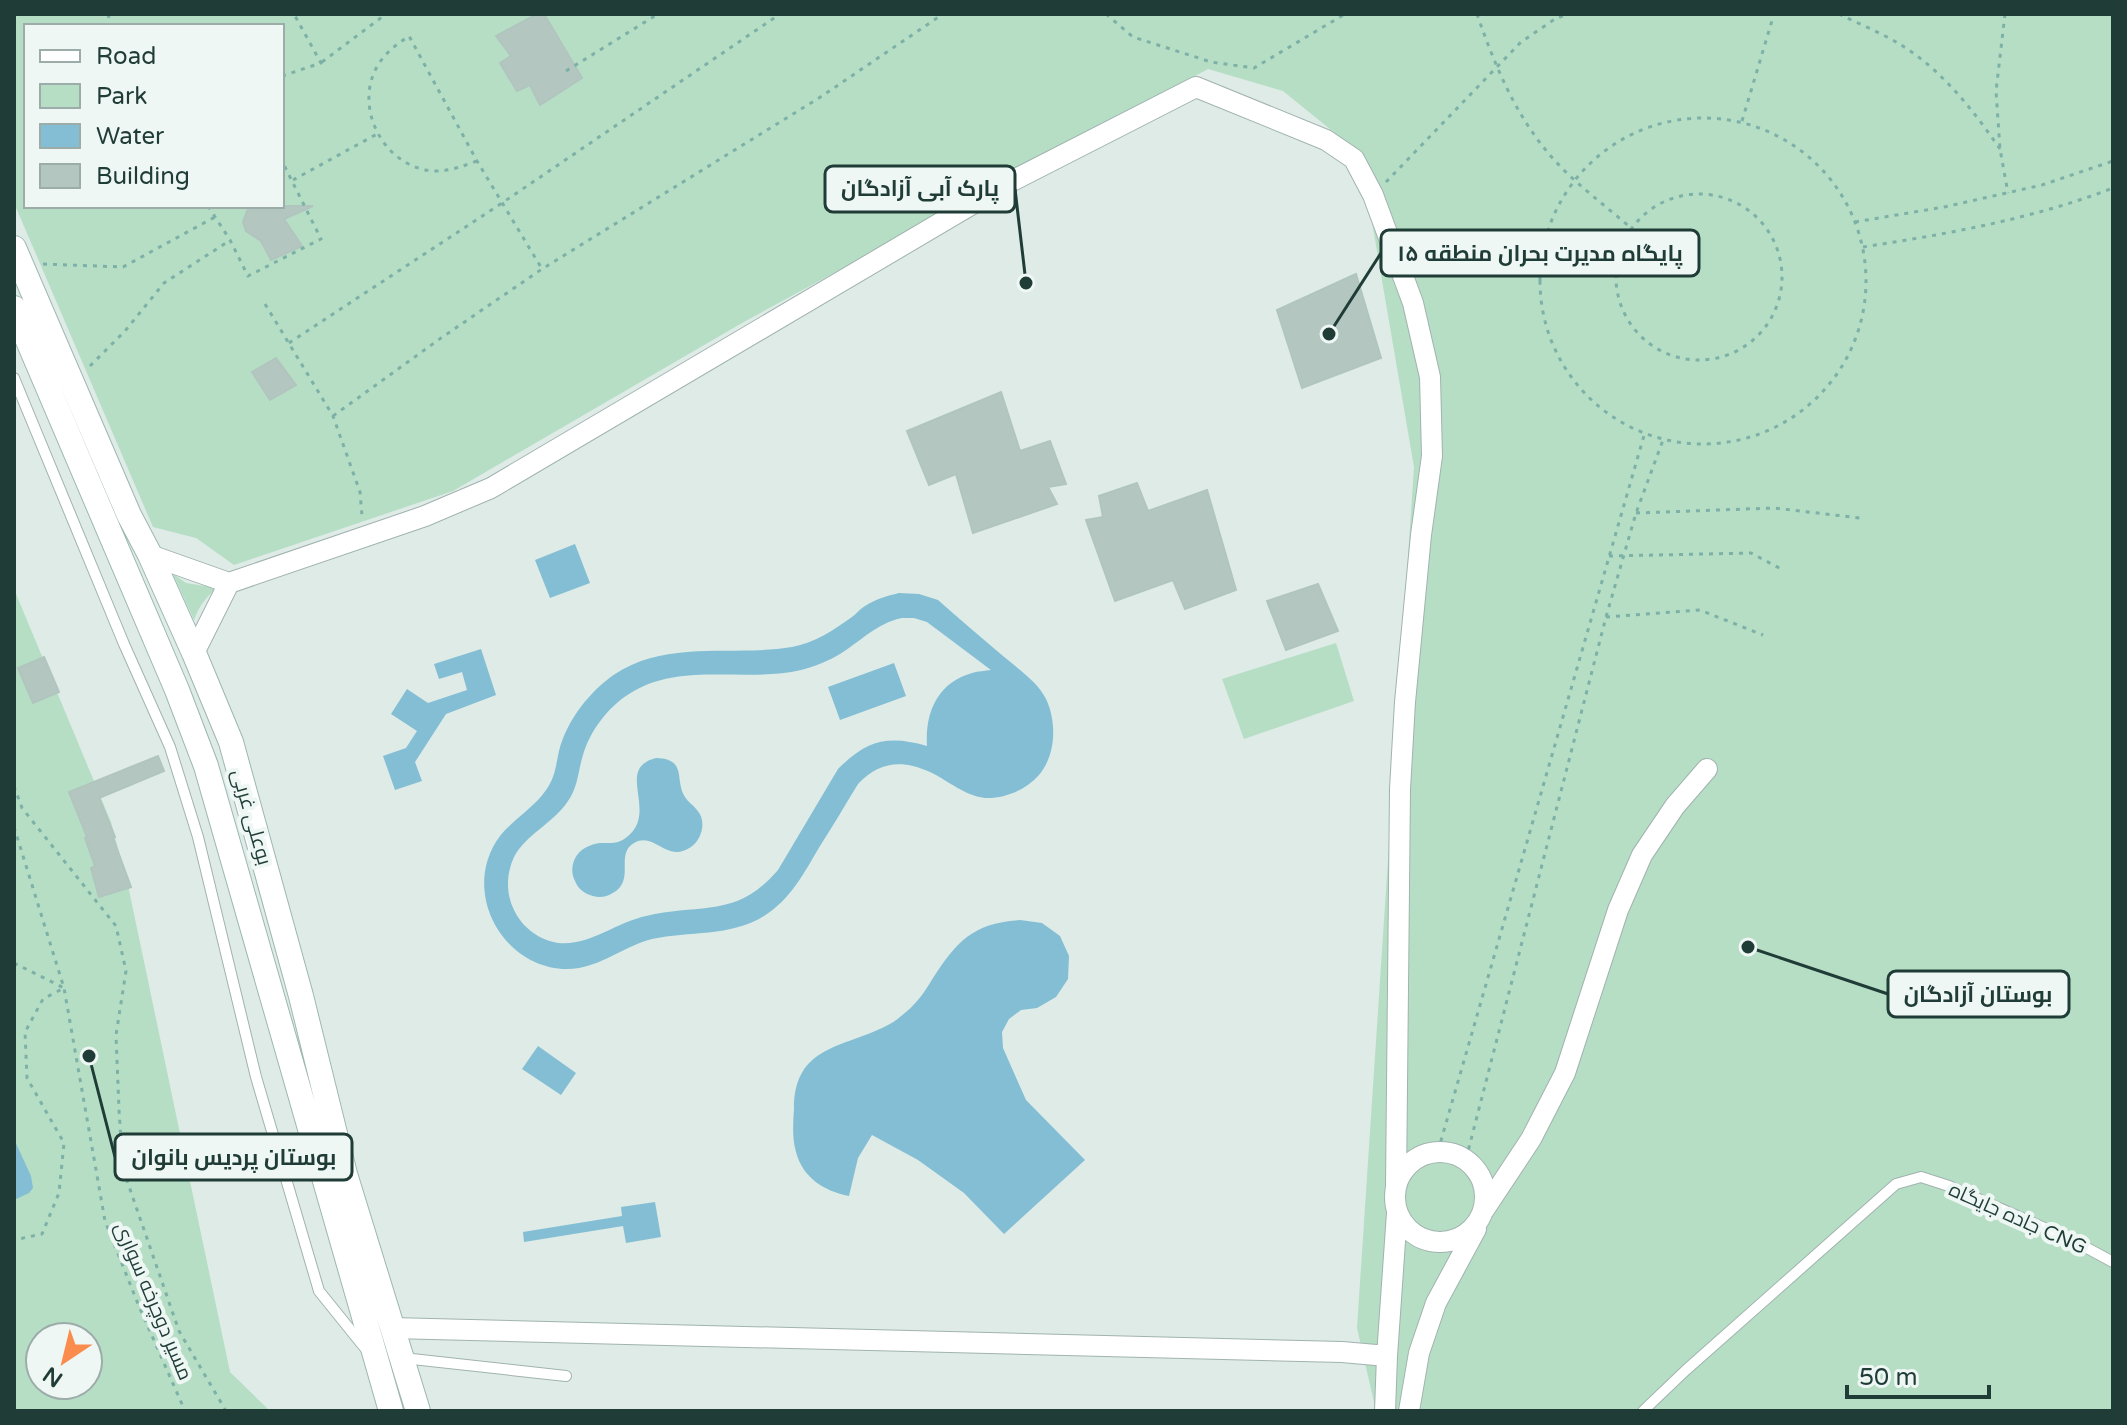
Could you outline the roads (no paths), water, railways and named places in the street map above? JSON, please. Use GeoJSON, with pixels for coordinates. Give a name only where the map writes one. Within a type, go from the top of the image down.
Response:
{"type":"FeatureCollection","features":[{"type":"Feature","properties":{"kind":"main road","name":"بوعلی غربی"},"geometry":{"type":"LineString","coordinates":[[17,255],[231,742],[297,982],[345,1174],[392,1328],[389,1361],[391,1411]]}},
{"type":"Feature","properties":{"kind":"main road","name":"بوعلی غربی"},"geometry":{"type":"LineString","coordinates":[[14,308],[177,690],[206,766],[389,1361],[418,1411]]}},
{"type":"Feature","properties":{"kind":"street"},"geometry":{"type":"LineString","coordinates":[[150,555],[229,583],[425,516],[491,488],[1008,183],[1196,87],[1326,140],[1354,159],[1373,195],[1413,303],[1430,377],[1432,456],[1406,687],[1400,789],[1397,1213],[1385,1411]]}},
{"type":"Feature","properties":{"kind":"street"},"geometry":{"type":"LineString","coordinates":[[194,653],[229,583]]}},
{"type":"Feature","properties":{"kind":"street"},"geometry":{"type":"LineString","coordinates":[[1409,1411],[1419,1353],[1436,1303],[1482,1216],[1531,1139],[1565,1073],[1618,910],[1642,855],[1675,806],[1707,769]]}},
{"type":"Feature","properties":{"kind":"street"},"geometry":{"type":"LineString","coordinates":[[1396,1185],[1412,1161],[1438,1151],[1466,1159],[1483,1181],[1486,1195],[1482,1216],[1469,1233],[1442,1243],[1415,1235],[1404,1226],[1397,1213]]}},
{"type":"Feature","properties":{"kind":"street"},"geometry":{"type":"LineString","coordinates":[[392,1328],[1278,1350],[1387,1356]]}},
{"type":"Feature","properties":{"kind":"lane"},"geometry":{"type":"LineString","coordinates":[[14,378],[170,747],[198,837],[256,1077],[319,1291],[389,1361],[566,1376]]}},
{"type":"Feature","properties":{"kind":"lane","name":"جاده جایگاه CNG"},"geometry":{"type":"LineString","coordinates":[[1643,1411],[1896,1184],[1921,1177],[1949,1186],[2074,1241],[2113,1262]]}},
{"type":"Feature","properties":{"kind":"water"},"geometry":{"type":"Polygon","coordinates":[[[575,544],[590,583],[550,598],[535,560],[575,544]]]}},
{"type":"Feature","properties":{"kind":"water"},"geometry":{"type":"Polygon","coordinates":[[[899,593],[919,594],[938,600],[1038,687],[1050,708],[1053,738],[1045,767],[1034,780],[1014,792],[985,798],[909,765],[891,765],[874,771],[858,784],[789,894],[774,909],[751,923],[652,939],[579,968],[555,968],[534,961],[515,949],[500,933],[490,913],[485,892],[485,869],[493,847],[504,831],[546,790],[568,728],[588,698],[606,681],[635,663],[657,656],[702,651],[770,650],[800,645],[831,631],[869,604],[899,593]],[[902,618],[885,624],[836,657],[806,669],[758,675],[669,678],[648,684],[621,699],[590,737],[568,801],[514,857],[508,877],[508,891],[511,904],[521,921],[538,936],[552,942],[566,943],[592,937],[646,916],[732,903],[763,886],[778,870],[838,769],[859,752],[879,742],[901,741],[927,746],[931,711],[942,692],[960,678],[991,670],[927,622],[902,618]]]}},
{"type":"Feature","properties":{"kind":"water"},"geometry":{"type":"Polygon","coordinates":[[[481,649],[496,695],[446,714],[415,762],[422,781],[395,790],[383,756],[406,748],[417,731],[391,714],[407,689],[428,703],[467,690],[462,672],[439,679],[434,664],[481,649]]]}},
{"type":"Feature","properties":{"kind":"water"},"geometry":{"type":"Polygon","coordinates":[[[894,663],[906,696],[840,720],[828,687],[894,663]]]}},
{"type":"Feature","properties":{"kind":"water"},"geometry":{"type":"Polygon","coordinates":[[[656,758],[666,759],[676,766],[685,797],[702,819],[700,835],[691,847],[674,852],[648,841],[634,843],[626,854],[623,882],[619,889],[602,897],[587,894],[573,876],[574,860],[584,848],[621,841],[633,831],[640,810],[639,770],[656,758]]]}},
{"type":"Feature","properties":{"kind":"water"},"geometry":{"type":"Polygon","coordinates":[[[1020,920],[1042,923],[1060,936],[1069,956],[1068,979],[1056,997],[1037,1008],[1021,1010],[1009,1019],[1002,1032],[1003,1048],[1026,1100],[1085,1160],[1004,1234],[964,1193],[918,1160],[872,1135],[858,1158],[849,1196],[831,1191],[816,1182],[799,1161],[794,1141],[796,1088],[802,1072],[824,1052],[894,1022],[918,1000],[950,954],[968,936],[990,925],[1020,920]]]}},
{"type":"Feature","properties":{"kind":"water"},"geometry":{"type":"Polygon","coordinates":[[[538,1046],[576,1073],[561,1095],[522,1069],[538,1046]]]}},
{"type":"Feature","properties":{"kind":"water"},"geometry":{"type":"Polygon","coordinates":[[[14,1139],[31,1176],[33,1188],[14,1200],[14,1139]]]}},
{"type":"Feature","properties":{"kind":"water"},"geometry":{"type":"Polygon","coordinates":[[[655,1202],[661,1237],[626,1243],[623,1226],[524,1242],[523,1232],[622,1216],[621,1207],[655,1202]]]}},
{"type":"Feature","properties":{"kind":"place","name":"پارک آبی آزادگان"},"geometry":{"type":"Point","coordinates":[1026,283]}},
{"type":"Feature","properties":{"kind":"place","name":"پایگاه مدیرت بحران منطقه ۱۵"},"geometry":{"type":"Point","coordinates":[1329,334]}},
{"type":"Feature","properties":{"kind":"place","name":"بوستان آزادگان"},"geometry":{"type":"Point","coordinates":[1748,947]}},
{"type":"Feature","properties":{"kind":"place","name":"بوستان پردیس بانوان"},"geometry":{"type":"Point","coordinates":[89,1056]}}]}
